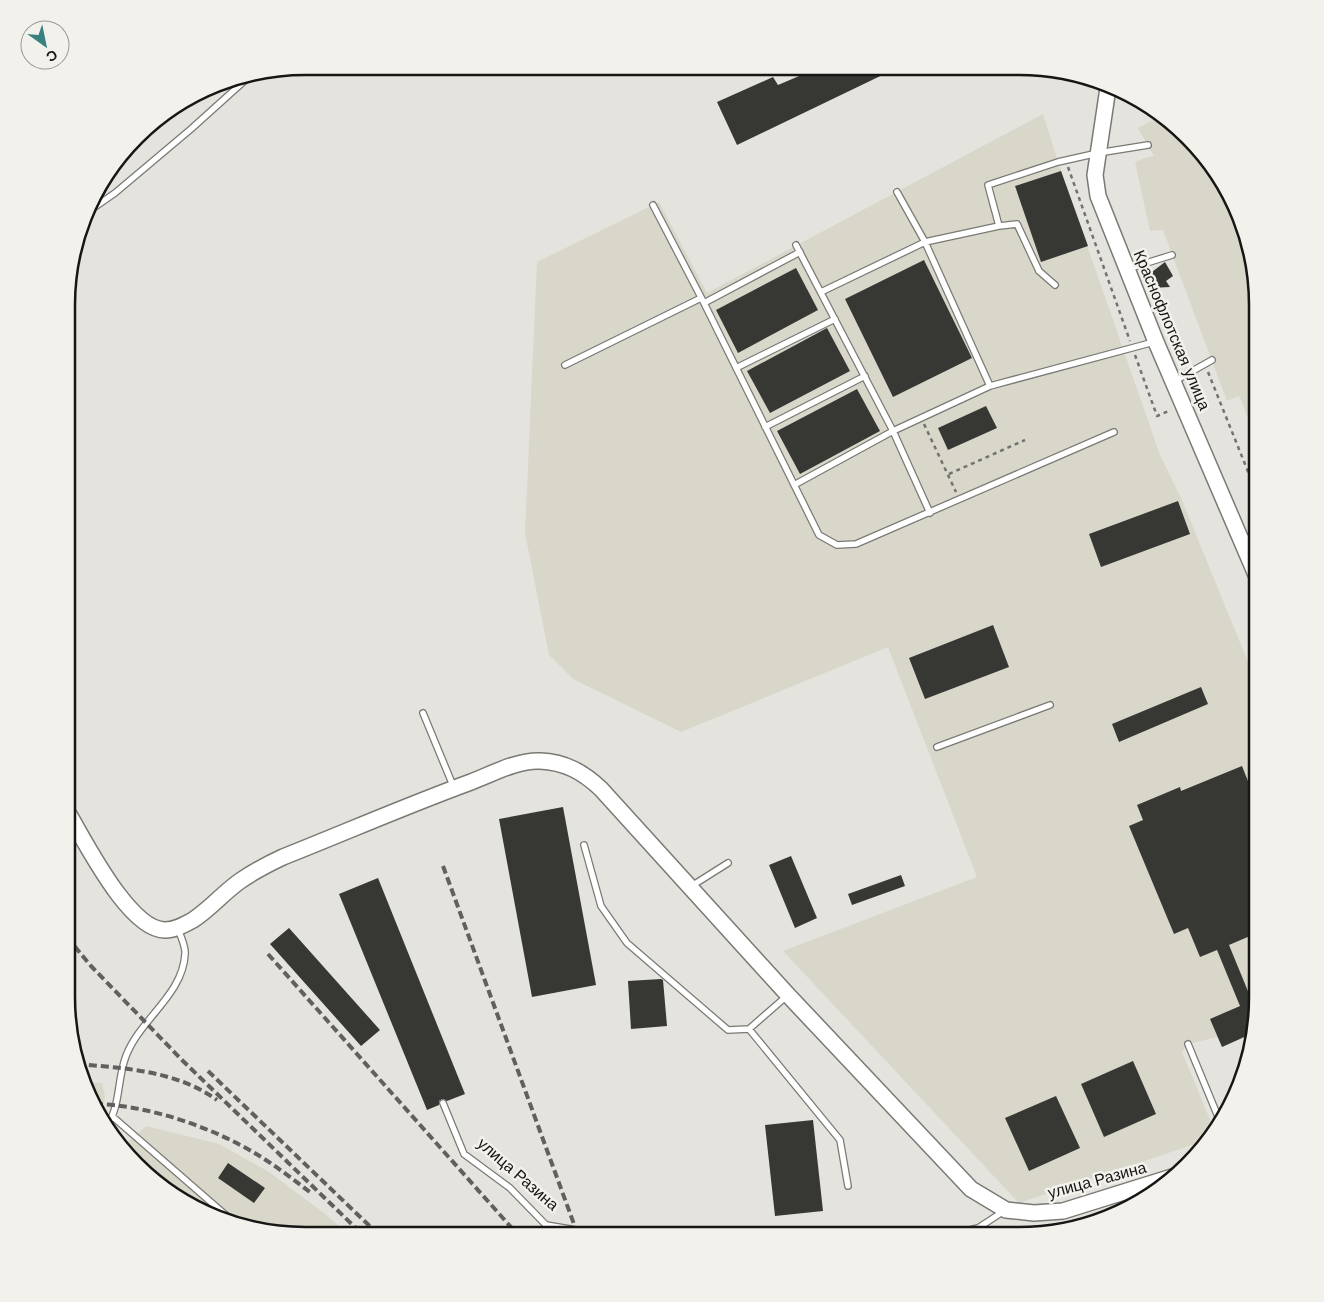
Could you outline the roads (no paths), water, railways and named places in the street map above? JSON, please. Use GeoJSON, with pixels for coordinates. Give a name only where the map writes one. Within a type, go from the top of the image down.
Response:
{"type":"FeatureCollection","features":[{"type":"Feature","properties":{"kind":"street","name":"Краснофлотская улица"},"geometry":{"type":"LineString","coordinates":[[1107,93],[1095,175],[1098,196],[1173,382],[1249,536]]}},
{"type":"Feature","properties":{"kind":"street"},"geometry":{"type":"LineString","coordinates":[[75,824],[118,895],[129,909],[151,927],[163,930],[178,928],[205,911],[239,882],[283,857],[454,788],[521,763],[539,761],[554,763],[580,772],[601,789],[788,995],[971,1189],[1006,1210]]}},
{"type":"Feature","properties":{"kind":"street","name":"улица Разина"},"geometry":{"type":"LineString","coordinates":[[1006,1210],[1034,1213],[1062,1211],[1154,1182]]}},
{"type":"Feature","properties":{"kind":"lane"},"geometry":{"type":"LineString","coordinates":[[99,204],[240,85]]}},
{"type":"Feature","properties":{"kind":"lane"},"geometry":{"type":"LineString","coordinates":[[999,226],[988,185],[1066,160],[1148,145]]}},
{"type":"Feature","properties":{"kind":"lane"},"geometry":{"type":"LineString","coordinates":[[897,192],[925,242],[990,386]]}},
{"type":"Feature","properties":{"kind":"lane"},"geometry":{"type":"LineString","coordinates":[[653,205],[819,535],[837,545],[856,544],[1114,432]]}},
{"type":"Feature","properties":{"kind":"lane"},"geometry":{"type":"LineString","coordinates":[[821,292],[925,242],[1017,224],[1039,272],[1055,285]]}},
{"type":"Feature","properties":{"kind":"lane"},"geometry":{"type":"LineString","coordinates":[[796,245],[893,431],[930,513]]}},
{"type":"Feature","properties":{"kind":"lane"},"geometry":{"type":"LineString","coordinates":[[565,365],[800,252]]}},
{"type":"Feature","properties":{"kind":"lane"},"geometry":{"type":"LineString","coordinates":[[1127,269],[1172,254]]}},
{"type":"Feature","properties":{"kind":"lane"},"geometry":{"type":"LineString","coordinates":[[736,368],[835,319]]}},
{"type":"Feature","properties":{"kind":"lane"},"geometry":{"type":"LineString","coordinates":[[794,485],[893,431],[990,386],[1156,342]]}},
{"type":"Feature","properties":{"kind":"lane"},"geometry":{"type":"LineString","coordinates":[[1173,382],[1212,360]]}},
{"type":"Feature","properties":{"kind":"lane"},"geometry":{"type":"LineString","coordinates":[[765,427],[865,376]]}},
{"type":"Feature","properties":{"kind":"lane"},"geometry":{"type":"LineString","coordinates":[[937,747],[1050,705]]}},
{"type":"Feature","properties":{"kind":"lane"},"geometry":{"type":"LineString","coordinates":[[424,713],[454,788]]}},
{"type":"Feature","properties":{"kind":"lane"},"geometry":{"type":"LineString","coordinates":[[584,845],[601,906],[627,943],[728,1030],[749,1029],[788,995]]}},
{"type":"Feature","properties":{"kind":"lane"},"geometry":{"type":"LineString","coordinates":[[690,888],[728,863]]}},
{"type":"Feature","properties":{"kind":"lane"},"geometry":{"type":"LineString","coordinates":[[178,928],[186,953],[181,974],[176,985],[131,1043],[125,1058],[118,1102],[112,1117],[220,1210]]}},
{"type":"Feature","properties":{"kind":"lane"},"geometry":{"type":"LineString","coordinates":[[749,1029],[840,1140],[848,1186]]}},
{"type":"Feature","properties":{"kind":"lane"},"geometry":{"type":"LineString","coordinates":[[1188,1044],[1217,1114]]}},
{"type":"Feature","properties":{"kind":"lane","name":"улица Разина"},"geometry":{"type":"LineString","coordinates":[[443,1103],[464,1154],[510,1188],[546,1225],[558,1227]]}},
{"type":"Feature","properties":{"kind":"lane"},"geometry":{"type":"LineString","coordinates":[[980,1227],[1006,1210]]}},
{"type":"Feature","properties":{"kind":"railway"},"geometry":{"type":"LineString","coordinates":[[443,866],[575,1227]]}},
{"type":"Feature","properties":{"kind":"railway"},"geometry":{"type":"LineString","coordinates":[[75,947],[91,966],[183,1061],[355,1227]]}},
{"type":"Feature","properties":{"kind":"railway"},"geometry":{"type":"LineString","coordinates":[[268,954],[511,1227]]}},
{"type":"Feature","properties":{"kind":"railway"},"geometry":{"type":"LineString","coordinates":[[85,1065],[114,1067],[168,1077],[201,1090],[217,1100]]}},
{"type":"Feature","properties":{"kind":"railway"},"geometry":{"type":"LineString","coordinates":[[208,1071],[371,1227]]}},
{"type":"Feature","properties":{"kind":"railway"},"geometry":{"type":"LineString","coordinates":[[102,1104],[136,1108],[158,1113],[221,1135],[258,1155],[311,1193]]}}]}
